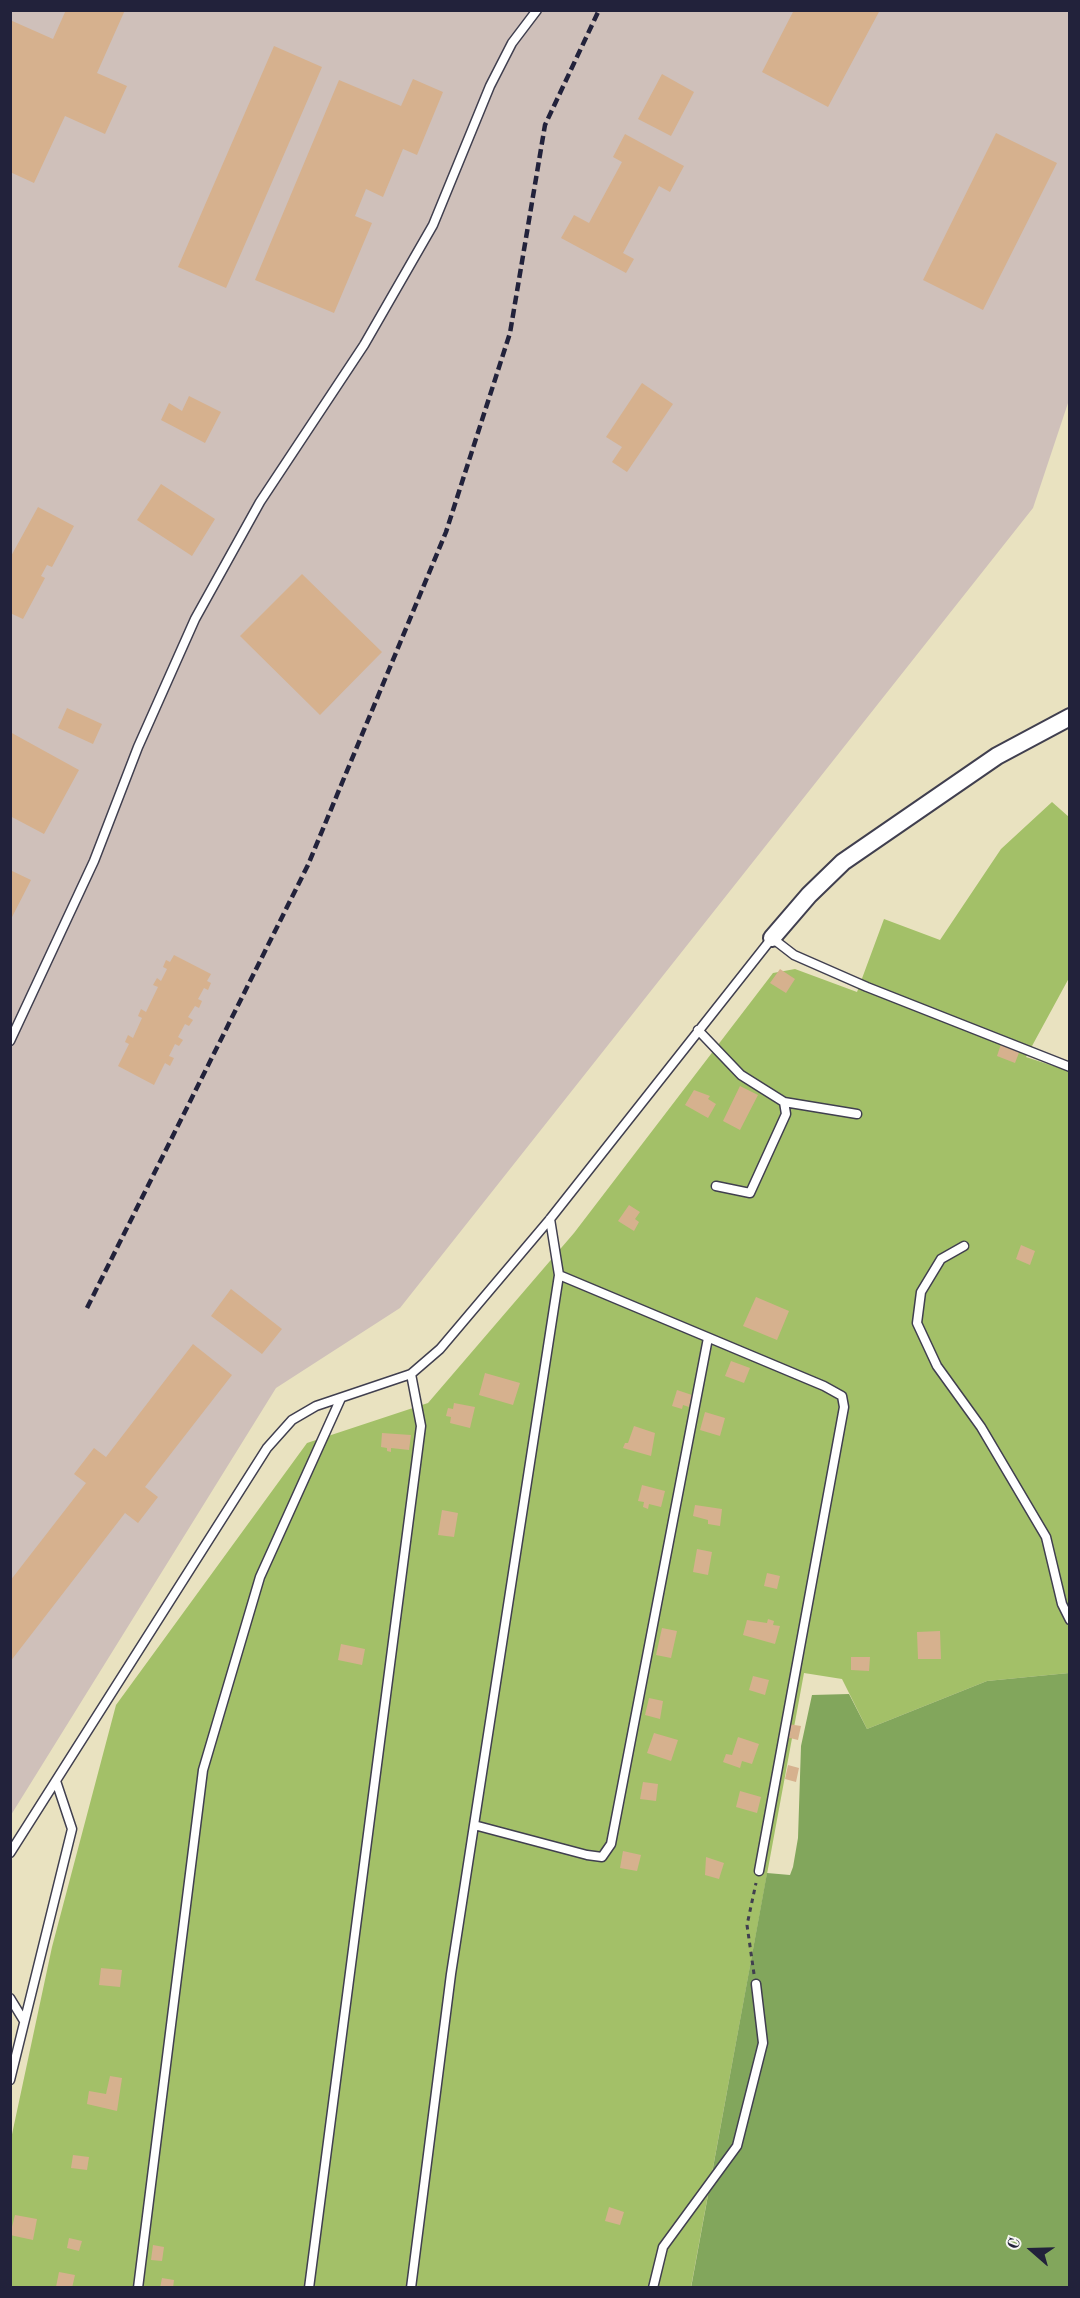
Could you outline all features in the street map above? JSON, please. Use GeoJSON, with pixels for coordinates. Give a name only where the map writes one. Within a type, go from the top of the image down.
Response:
{"type":"FeatureCollection","features":[{"type":"Feature","properties":{"kind":"street"},"geometry":{"type":"LineString","coordinates":[[772,938],[809,895],[843,862],[997,756],[1070,717]]}},
{"type":"Feature","properties":{"kind":"lane"},"geometry":{"type":"LineString","coordinates":[[10,1041],[94,861],[138,747],[195,619],[260,502],[364,345],[433,225],[489,86],[512,44],[537,10]]}},
{"type":"Feature","properties":{"kind":"lane"},"geometry":{"type":"LineString","coordinates":[[10,1853],[267,1449],[292,1420],[316,1406],[411,1374],[440,1348],[550,1219],[772,938],[794,955],[867,987],[1070,1067]]}},
{"type":"Feature","properties":{"kind":"lane"},"geometry":{"type":"LineString","coordinates":[[698,1030],[741,1075],[784,1102],[857,1114]]}},
{"type":"Feature","properties":{"kind":"lane"},"geometry":{"type":"LineString","coordinates":[[716,1186],[750,1193],[786,1114],[784,1102]]}},
{"type":"Feature","properties":{"kind":"lane"},"geometry":{"type":"LineString","coordinates":[[411,2288],[451,1974],[559,1275],[550,1219]]}},
{"type":"Feature","properties":{"kind":"lane"},"geometry":{"type":"LineString","coordinates":[[964,1246],[941,1259],[921,1292],[917,1323],[937,1366],[981,1427],[1046,1537],[1062,1604],[1070,1620]]}},
{"type":"Feature","properties":{"kind":"lane"},"geometry":{"type":"LineString","coordinates":[[559,1275],[825,1386],[842,1396],[844,1407],[759,1871]]}},
{"type":"Feature","properties":{"kind":"lane"},"geometry":{"type":"LineString","coordinates":[[474,1825],[587,1855],[602,1857],[611,1844],[708,1338]]}},
{"type":"Feature","properties":{"kind":"lane"},"geometry":{"type":"LineString","coordinates":[[309,2288],[421,1426],[411,1374]]}},
{"type":"Feature","properties":{"kind":"lane"},"geometry":{"type":"LineString","coordinates":[[138,2288],[203,1770],[260,1577],[341,1398]]}},
{"type":"Feature","properties":{"kind":"lane"},"geometry":{"type":"LineString","coordinates":[[10,2080],[72,1829],[56,1781]]}},
{"type":"Feature","properties":{"kind":"lane"},"geometry":{"type":"LineString","coordinates":[[653,2288],[663,2247],[737,2146],[764,2043],[756,1984]]}},
{"type":"Feature","properties":{"kind":"lane"},"geometry":{"type":"LineString","coordinates":[[10,1998],[25,2022]]}},
{"type":"Feature","properties":{"kind":"path"},"geometry":{"type":"LineString","coordinates":[[756,1984],[747,1925],[759,1871]]}},
{"type":"Feature","properties":{"kind":"shaded area"},"geometry":{"type":"Polygon","coordinates":[[[11,11],[1069,11],[1069,400],[1033,508],[400,1308],[276,1388],[11,1815],[11,11]]]}},
{"type":"Feature","properties":{"kind":"green space"},"geometry":{"type":"Polygon","coordinates":[[[1052,802],[1069,817],[1069,978],[1026,1057],[1069,1071],[1069,1673],[987,1681],[867,1729],[842,1679],[804,1673],[691,2287],[11,2288],[11,2139],[52,1947],[116,1705],[307,1443],[428,1403],[574,1233],[773,973],[795,969],[857,992],[884,919],[940,940],[1001,849],[1052,802]]]}},
{"type":"Feature","properties":{"kind":"green space"},"geometry":{"type":"Polygon","coordinates":[[[1069,1673],[1069,2287],[691,2288],[767,1873],[790,1875],[793,1867],[798,1838],[801,1746],[812,1695],[849,1694],[867,1729],[987,1681],[1069,1673]]]}},
{"type":"Feature","properties":{"kind":"building"},"geometry":{"type":"Polygon","coordinates":[[[66,10],[125,10],[97,73],[127,86],[105,134],[65,116],[34,183],[10,172],[10,20],[53,39],[66,10]]]}},
{"type":"Feature","properties":{"kind":"building"},"geometry":{"type":"Polygon","coordinates":[[[794,10],[880,10],[828,107],[762,72],[794,10]]]}},
{"type":"Feature","properties":{"kind":"building"},"geometry":{"type":"Polygon","coordinates":[[[274,46],[322,67],[226,288],[178,267],[274,46]]]}},
{"type":"Feature","properties":{"kind":"building"},"geometry":{"type":"Polygon","coordinates":[[[662,74],[694,92],[671,136],[638,119],[662,74]]]}},
{"type":"Feature","properties":{"kind":"building"},"geometry":{"type":"Polygon","coordinates":[[[413,79],[443,92],[417,155],[403,149],[383,197],[366,189],[355,216],[372,223],[334,313],[255,280],[339,80],[401,106],[413,79]]]}},
{"type":"Feature","properties":{"kind":"building"},"geometry":{"type":"Polygon","coordinates":[[[996,133],[1057,163],[983,310],[923,280],[996,133]]]}},
{"type":"Feature","properties":{"kind":"building"},"geometry":{"type":"Polygon","coordinates":[[[625,134],[684,166],[670,192],[659,186],[623,253],[634,259],[626,273],[561,238],[574,215],[589,223],[622,162],[613,157],[625,134]]]}},
{"type":"Feature","properties":{"kind":"building"},"geometry":{"type":"Polygon","coordinates":[[[642,383],[673,404],[627,472],[612,462],[622,447],[606,437],[642,383]]]}},
{"type":"Feature","properties":{"kind":"building"},"geometry":{"type":"Polygon","coordinates":[[[189,396],[221,412],[205,443],[161,420],[169,403],[182,411],[189,396]]]}},
{"type":"Feature","properties":{"kind":"building"},"geometry":{"type":"Polygon","coordinates":[[[161,484],[215,519],[192,556],[137,520],[161,484]]]}},
{"type":"Feature","properties":{"kind":"building"},"geometry":{"type":"Polygon","coordinates":[[[38,507],[74,526],[52,567],[47,565],[41,576],[45,578],[23,619],[10,613],[10,558],[38,507]]]}},
{"type":"Feature","properties":{"kind":"building"},"geometry":{"type":"Polygon","coordinates":[[[302,574],[382,652],[320,715],[240,636],[302,574]]]}},
{"type":"Feature","properties":{"kind":"building"},"geometry":{"type":"Polygon","coordinates":[[[67,708],[102,724],[93,744],[58,728],[67,708]]]}},
{"type":"Feature","properties":{"kind":"building"},"geometry":{"type":"Polygon","coordinates":[[[10,732],[79,770],[44,834],[10,816],[10,732]]]}},
{"type":"Feature","properties":{"kind":"building"},"geometry":{"type":"Polygon","coordinates":[[[10,870],[31,880],[10,921],[10,870]]]}},
{"type":"Feature","properties":{"kind":"building"},"geometry":{"type":"Polygon","coordinates":[[[174,955],[211,974],[207,981],[211,983],[208,990],[204,988],[198,999],[202,1001],[199,1008],[195,1006],[188,1017],[193,1020],[189,1026],[185,1024],[178,1037],[183,1040],[179,1046],[175,1044],[169,1056],[174,1058],[170,1066],[165,1063],[154,1085],[118,1066],[129,1044],[125,1042],[128,1035],[133,1038],[142,1018],[138,1016],[141,1009],[146,1012],[158,987],[153,985],[157,978],[161,981],[167,969],[163,967],[166,960],[170,962],[174,955]]]}},
{"type":"Feature","properties":{"kind":"building"},"geometry":{"type":"Polygon","coordinates":[[[780,969],[795,979],[786,993],[770,983],[780,969]]]}},
{"type":"Feature","properties":{"kind":"building"},"geometry":{"type":"Polygon","coordinates":[[[1001,1044],[1020,1050],[1015,1063],[997,1056],[1001,1044]]]}},
{"type":"Feature","properties":{"kind":"building"},"geometry":{"type":"Polygon","coordinates":[[[740,1086],[758,1095],[740,1130],[723,1121],[740,1086]]]}},
{"type":"Feature","properties":{"kind":"building"},"geometry":{"type":"Polygon","coordinates":[[[694,1090],[710,1096],[708,1099],[716,1104],[708,1118],[685,1105],[694,1090]]]}},
{"type":"Feature","properties":{"kind":"building"},"geometry":{"type":"Polygon","coordinates":[[[629,1205],[640,1212],[635,1219],[639,1222],[634,1231],[618,1221],[629,1205]]]}},
{"type":"Feature","properties":{"kind":"building"},"geometry":{"type":"Polygon","coordinates":[[[1021,1245],[1035,1251],[1030,1265],[1016,1259],[1021,1245]]]}},
{"type":"Feature","properties":{"kind":"building"},"geometry":{"type":"Polygon","coordinates":[[[231,1289],[282,1329],[262,1354],[211,1316],[231,1289]]]}},
{"type":"Feature","properties":{"kind":"building"},"geometry":{"type":"Polygon","coordinates":[[[756,1297],[789,1311],[777,1340],[743,1326],[756,1297]]]}},
{"type":"Feature","properties":{"kind":"building"},"geometry":{"type":"Polygon","coordinates":[[[193,1344],[232,1375],[145,1487],[158,1497],[138,1523],[125,1513],[10,1662],[10,1581],[86,1483],[74,1474],[94,1448],[106,1457],[193,1344]]]}},
{"type":"Feature","properties":{"kind":"building"},"geometry":{"type":"Polygon","coordinates":[[[731,1361],[750,1368],[744,1383],[725,1376],[731,1361]]]}},
{"type":"Feature","properties":{"kind":"building"},"geometry":{"type":"Polygon","coordinates":[[[485,1373],[520,1383],[513,1405],[479,1395],[485,1373]]]}},
{"type":"Feature","properties":{"kind":"building"},"geometry":{"type":"Polygon","coordinates":[[[677,1390],[692,1395],[689,1407],[683,1405],[682,1409],[672,1406],[677,1390]]]}},
{"type":"Feature","properties":{"kind":"building"},"geometry":{"type":"Polygon","coordinates":[[[454,1403],[475,1407],[470,1428],[450,1423],[451,1417],[446,1416],[448,1408],[453,1409],[454,1403]]]}},
{"type":"Feature","properties":{"kind":"building"},"geometry":{"type":"Polygon","coordinates":[[[705,1412],[725,1418],[720,1436],[700,1430],[705,1412]]]}},
{"type":"Feature","properties":{"kind":"building"},"geometry":{"type":"Polygon","coordinates":[[[634,1426],[655,1433],[651,1456],[623,1448],[625,1443],[628,1443],[634,1426]]]}},
{"type":"Feature","properties":{"kind":"building"},"geometry":{"type":"Polygon","coordinates":[[[382,1433],[411,1435],[409,1450],[391,1448],[391,1452],[387,1451],[387,1448],[381,1447],[382,1433]]]}},
{"type":"Feature","properties":{"kind":"building"},"geometry":{"type":"Polygon","coordinates":[[[642,1485],[665,1491],[661,1507],[649,1504],[648,1509],[643,1507],[644,1502],[638,1501],[642,1485]]]}},
{"type":"Feature","properties":{"kind":"building"},"geometry":{"type":"Polygon","coordinates":[[[695,1505],[722,1509],[720,1526],[708,1524],[708,1520],[693,1516],[695,1505]]]}},
{"type":"Feature","properties":{"kind":"building"},"geometry":{"type":"Polygon","coordinates":[[[442,1510],[458,1513],[454,1537],[438,1535],[442,1510]]]}},
{"type":"Feature","properties":{"kind":"building"},"geometry":{"type":"Polygon","coordinates":[[[697,1549],[712,1552],[708,1575],[693,1572],[697,1549]]]}},
{"type":"Feature","properties":{"kind":"building"},"geometry":{"type":"Polygon","coordinates":[[[767,1573],[780,1576],[777,1589],[764,1586],[767,1573]]]}},
{"type":"Feature","properties":{"kind":"building"},"geometry":{"type":"Polygon","coordinates":[[[768,1619],[774,1621],[773,1625],[780,1626],[775,1644],[743,1635],[747,1620],[767,1623],[768,1619]]]}},
{"type":"Feature","properties":{"kind":"building"},"geometry":{"type":"Polygon","coordinates":[[[662,1628],[677,1631],[671,1658],[656,1655],[662,1628]]]}},
{"type":"Feature","properties":{"kind":"building"},"geometry":{"type":"Polygon","coordinates":[[[940,1631],[941,1659],[918,1659],[917,1632],[940,1631]]]}},
{"type":"Feature","properties":{"kind":"building"},"geometry":{"type":"Polygon","coordinates":[[[341,1644],[365,1649],[362,1665],[338,1660],[341,1644]]]}},
{"type":"Feature","properties":{"kind":"building"},"geometry":{"type":"Polygon","coordinates":[[[851,1657],[870,1657],[869,1671],[851,1670],[851,1657]]]}},
{"type":"Feature","properties":{"kind":"building"},"geometry":{"type":"Polygon","coordinates":[[[753,1676],[769,1680],[765,1695],[749,1690],[753,1676]]]}},
{"type":"Feature","properties":{"kind":"building"},"geometry":{"type":"Polygon","coordinates":[[[649,1698],[663,1701],[660,1719],[645,1715],[649,1698]]]}},
{"type":"Feature","properties":{"kind":"building"},"geometry":{"type":"Polygon","coordinates":[[[788,1724],[801,1726],[798,1740],[786,1737],[788,1724]]]}},
{"type":"Feature","properties":{"kind":"building"},"geometry":{"type":"Polygon","coordinates":[[[654,1733],[678,1740],[671,1761],[647,1753],[654,1733]]]}},
{"type":"Feature","properties":{"kind":"building"},"geometry":{"type":"Polygon","coordinates":[[[738,1737],[759,1744],[752,1764],[742,1761],[740,1768],[723,1762],[726,1754],[732,1755],[738,1737]]]}},
{"type":"Feature","properties":{"kind":"building"},"geometry":{"type":"Polygon","coordinates":[[[788,1765],[799,1768],[796,1782],[785,1779],[788,1765]]]}},
{"type":"Feature","properties":{"kind":"building"},"geometry":{"type":"Polygon","coordinates":[[[643,1782],[658,1784],[656,1801],[640,1799],[643,1782]]]}},
{"type":"Feature","properties":{"kind":"building"},"geometry":{"type":"Polygon","coordinates":[[[740,1791],[761,1797],[757,1813],[736,1807],[740,1791]]]}},
{"type":"Feature","properties":{"kind":"building"},"geometry":{"type":"Polygon","coordinates":[[[623,1851],[641,1855],[637,1871],[620,1868],[623,1851]]]}},
{"type":"Feature","properties":{"kind":"building"},"geometry":{"type":"Polygon","coordinates":[[[706,1857],[724,1863],[719,1879],[705,1875],[706,1857]]]}},
{"type":"Feature","properties":{"kind":"building"},"geometry":{"type":"Polygon","coordinates":[[[101,1968],[122,1970],[120,1987],[99,1985],[101,1968]]]}},
{"type":"Feature","properties":{"kind":"building"},"geometry":{"type":"Polygon","coordinates":[[[110,2076],[122,2078],[117,2111],[87,2104],[89,2091],[106,2094],[110,2076]]]}},
{"type":"Feature","properties":{"kind":"building"},"geometry":{"type":"Polygon","coordinates":[[[73,2155],[89,2157],[87,2170],[71,2168],[73,2155]]]}},
{"type":"Feature","properties":{"kind":"building"},"geometry":{"type":"Polygon","coordinates":[[[609,2207],[624,2212],[620,2225],[605,2221],[609,2207]]]}},
{"type":"Feature","properties":{"kind":"building"},"geometry":{"type":"Polygon","coordinates":[[[15,2215],[37,2219],[33,2240],[10,2235],[15,2215]]]}},
{"type":"Feature","properties":{"kind":"building"},"geometry":{"type":"Polygon","coordinates":[[[69,2238],[82,2241],[79,2251],[67,2248],[69,2238]]]}},
{"type":"Feature","properties":{"kind":"building"},"geometry":{"type":"Polygon","coordinates":[[[153,2245],[164,2247],[162,2261],[151,2260],[153,2245]]]}},
{"type":"Feature","properties":{"kind":"building"},"geometry":{"type":"Polygon","coordinates":[[[59,2272],[75,2275],[72,2288],[56,2287],[59,2272]]]}},
{"type":"Feature","properties":{"kind":"building"},"geometry":{"type":"Polygon","coordinates":[[[162,2278],[174,2280],[173,2288],[160,2288],[162,2278]]]}},
{"type":"Feature","properties":{"kind":"railway"},"geometry":{"type":"LineString","coordinates":[[87,1308],[308,865],[446,532],[510,333],[545,125],[599,10]]}}]}
